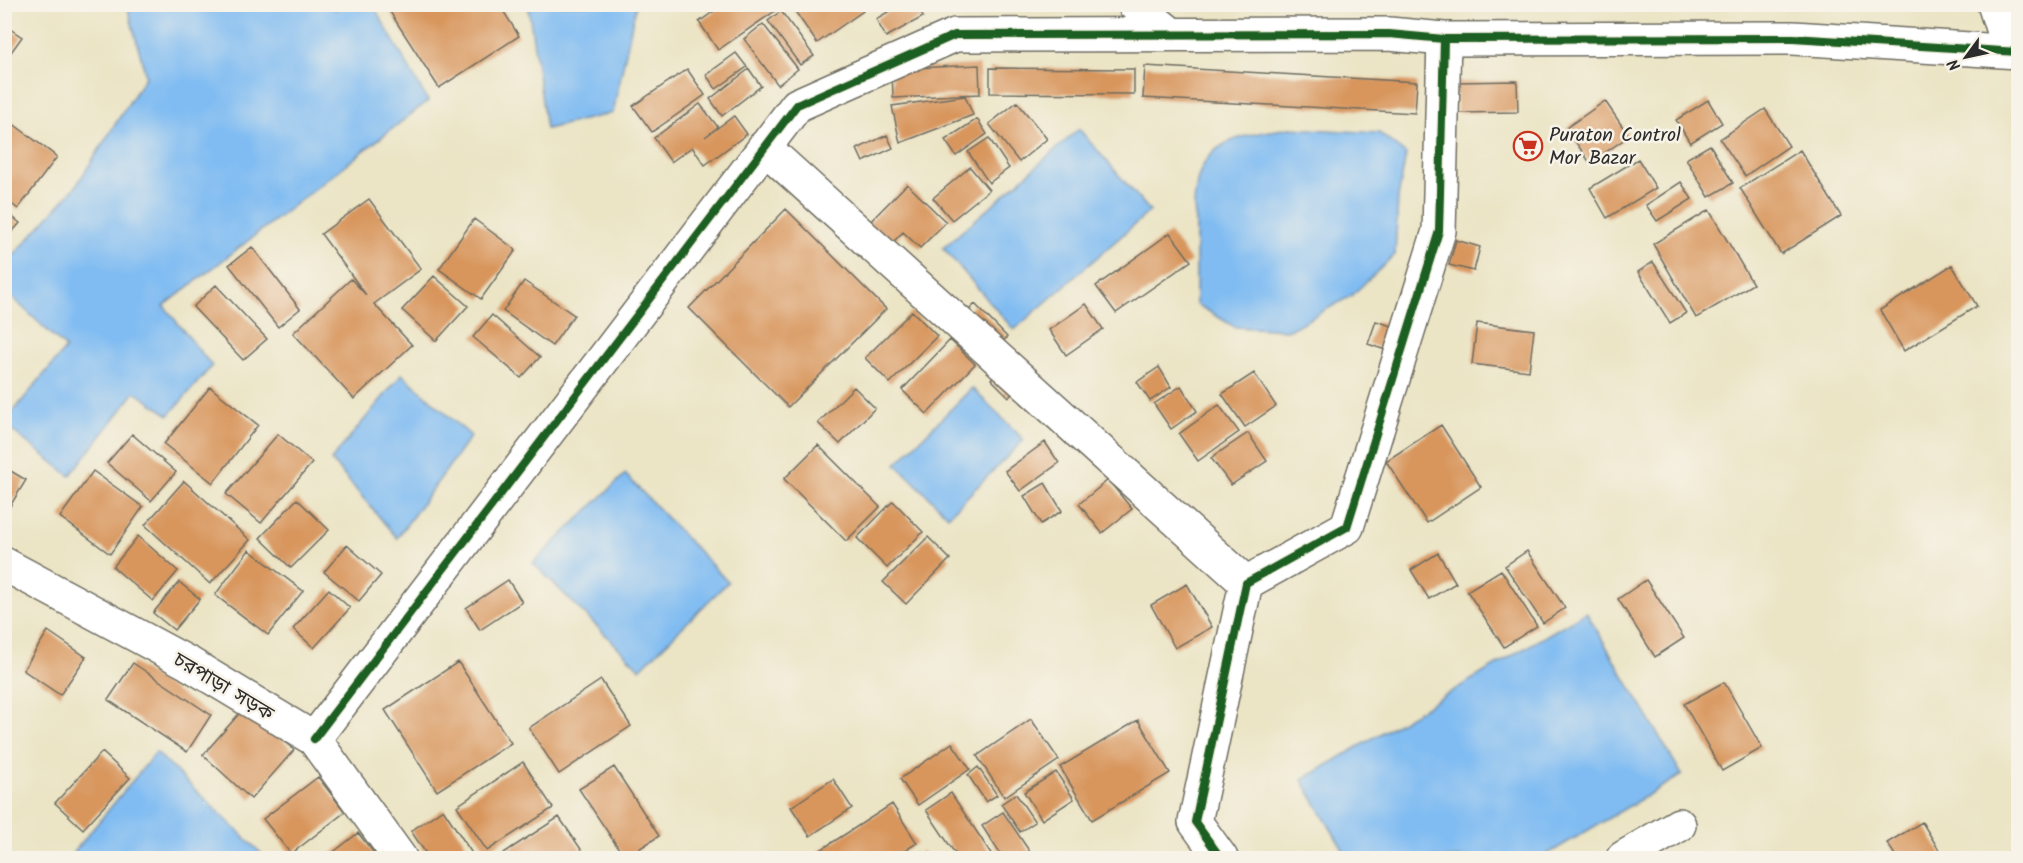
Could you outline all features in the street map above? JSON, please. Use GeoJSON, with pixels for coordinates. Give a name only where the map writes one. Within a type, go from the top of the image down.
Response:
{"type":"FeatureCollection","features":[{"type":"Feature","properties":{"kind":"street"},"geometry":{"type":"LineString","coordinates":[[1134,4],[1170,33]]}},
{"type":"Feature","properties":{"kind":"street"},"geometry":{"type":"LineString","coordinates":[[314,739],[797,105],[955,35],[1170,33],[1389,34],[1444,39],[1792,38],[2014,51],[1994,4]]}},
{"type":"Feature","properties":{"kind":"street"},"geometry":{"type":"LineString","coordinates":[[1221,858],[1194,822],[1246,583],[1347,527],[1439,231],[1444,39]]}},
{"type":"Feature","properties":{"kind":"street"},"geometry":{"type":"LineString","coordinates":[[764,147],[1246,583]]}},
{"type":"Feature","properties":{"kind":"street","name":"চরপাড়া সড়ক"},"geometry":{"type":"LineString","coordinates":[[4,564],[188,663],[314,739],[400,858]]}},
{"type":"Feature","properties":{"kind":"street"},"geometry":{"type":"LineString","coordinates":[[1623,858],[1679,825]]}},
{"type":"Feature","properties":{"kind":"water"},"geometry":{"type":"Polygon","coordinates":[[[127,5],[329,5],[335,10],[342,5],[373,5],[428,101],[164,306],[212,366],[169,415],[135,392],[70,476],[5,425],[5,421],[66,348],[5,291],[5,265],[76,186],[146,76],[127,5]]]}},
{"type":"Feature","properties":{"kind":"water"},"geometry":{"type":"Polygon","coordinates":[[[528,5],[636,5],[613,113],[546,129],[528,5]]]}},
{"type":"Feature","properties":{"kind":"water"},"geometry":{"type":"Polygon","coordinates":[[[1290,128],[1379,133],[1406,154],[1398,198],[1395,255],[1351,296],[1289,330],[1235,327],[1196,304],[1194,204],[1200,171],[1218,148],[1230,142],[1259,133],[1290,128]]]}},
{"type":"Feature","properties":{"kind":"water"},"geometry":{"type":"Polygon","coordinates":[[[1079,129],[1150,211],[1014,330],[943,248],[1079,129]]]}},
{"type":"Feature","properties":{"kind":"water"},"geometry":{"type":"Polygon","coordinates":[[[402,374],[471,436],[397,538],[331,460],[402,374]]]}},
{"type":"Feature","properties":{"kind":"water"},"geometry":{"type":"Polygon","coordinates":[[[972,388],[1024,440],[948,516],[896,464],[972,388]]]}},
{"type":"Feature","properties":{"kind":"water"},"geometry":{"type":"Polygon","coordinates":[[[625,474],[728,582],[640,669],[533,563],[625,474]]]}},
{"type":"Feature","properties":{"kind":"water"},"geometry":{"type":"Polygon","coordinates":[[[1586,612],[1682,775],[1541,858],[1348,858],[1302,780],[1586,612]]]}},
{"type":"Feature","properties":{"kind":"water"},"geometry":{"type":"Polygon","coordinates":[[[156,752],[266,858],[69,858],[156,752]]]}},
{"type":"Feature","properties":{"kind":"building"},"geometry":{"type":"Polygon","coordinates":[[[401,4],[499,4],[519,36],[439,88],[390,12],[401,4]]]}},
{"type":"Feature","properties":{"kind":"building"},"geometry":{"type":"Polygon","coordinates":[[[724,4],[775,4],[778,9],[718,50],[699,22],[724,4]]]}},
{"type":"Feature","properties":{"kind":"building"},"geometry":{"type":"Polygon","coordinates":[[[790,4],[858,4],[863,11],[817,43],[790,4]]]}},
{"type":"Feature","properties":{"kind":"building"},"geometry":{"type":"Polygon","coordinates":[[[901,4],[917,4],[923,17],[886,37],[876,19],[901,4]]]}},
{"type":"Feature","properties":{"kind":"building"},"geometry":{"type":"Polygon","coordinates":[[[781,11],[814,56],[800,65],[768,21],[781,11]]]}},
{"type":"Feature","properties":{"kind":"building"},"geometry":{"type":"Polygon","coordinates":[[[763,24],[798,69],[778,85],[744,39],[763,24]]]}},
{"type":"Feature","properties":{"kind":"building"},"geometry":{"type":"Polygon","coordinates":[[[4,25],[22,37],[4,62],[4,25]]]}},
{"type":"Feature","properties":{"kind":"building"},"geometry":{"type":"Polygon","coordinates":[[[736,53],[747,67],[716,89],[706,75],[736,53]]]}},
{"type":"Feature","properties":{"kind":"building"},"geometry":{"type":"Polygon","coordinates":[[[979,65],[980,94],[893,98],[892,69],[979,65]]]}},
{"type":"Feature","properties":{"kind":"building"},"geometry":{"type":"Polygon","coordinates":[[[1145,66],[1417,82],[1415,113],[1143,98],[1145,66]]]}},
{"type":"Feature","properties":{"kind":"building"},"geometry":{"type":"Polygon","coordinates":[[[990,68],[1134,69],[1134,94],[990,93],[990,68]]]}},
{"type":"Feature","properties":{"kind":"building"},"geometry":{"type":"Polygon","coordinates":[[[687,69],[705,95],[652,132],[633,106],[687,69]]]}},
{"type":"Feature","properties":{"kind":"building"},"geometry":{"type":"Polygon","coordinates":[[[749,69],[761,86],[722,116],[710,99],[749,69]]]}},
{"type":"Feature","properties":{"kind":"building"},"geometry":{"type":"Polygon","coordinates":[[[1517,81],[1518,112],[1457,113],[1456,82],[1517,81]]]}},
{"type":"Feature","properties":{"kind":"building"},"geometry":{"type":"Polygon","coordinates":[[[965,96],[973,115],[900,143],[892,106],[965,96]]]}},
{"type":"Feature","properties":{"kind":"building"},"geometry":{"type":"Polygon","coordinates":[[[1708,100],[1722,123],[1690,143],[1676,120],[1708,100]]]}},
{"type":"Feature","properties":{"kind":"building"},"geometry":{"type":"Polygon","coordinates":[[[1605,101],[1629,136],[1590,163],[1566,128],[1605,101]]]}},
{"type":"Feature","properties":{"kind":"building"},"geometry":{"type":"Polygon","coordinates":[[[1017,102],[1047,139],[1019,162],[989,124],[1017,102]]]}},
{"type":"Feature","properties":{"kind":"building"},"geometry":{"type":"Polygon","coordinates":[[[700,104],[718,127],[705,137],[734,116],[747,134],[705,165],[692,147],[671,162],[654,138],[700,104]]]}},
{"type":"Feature","properties":{"kind":"building"},"geometry":{"type":"Polygon","coordinates":[[[1765,109],[1789,146],[1745,176],[1720,139],[1765,109]]]}},
{"type":"Feature","properties":{"kind":"building"},"geometry":{"type":"Polygon","coordinates":[[[4,117],[57,157],[18,209],[4,198],[4,117]]]}},
{"type":"Feature","properties":{"kind":"building"},"geometry":{"type":"Polygon","coordinates":[[[977,119],[987,134],[956,156],[945,140],[977,119]]]}},
{"type":"Feature","properties":{"kind":"building"},"geometry":{"type":"Polygon","coordinates":[[[887,135],[893,148],[863,162],[857,149],[887,135]]]}},
{"type":"Feature","properties":{"kind":"building"},"geometry":{"type":"Polygon","coordinates":[[[989,138],[1009,168],[989,183],[968,152],[989,138]]]}},
{"type":"Feature","properties":{"kind":"building"},"geometry":{"type":"Polygon","coordinates":[[[1710,145],[1733,183],[1709,197],[1686,159],[1710,145]]]}},
{"type":"Feature","properties":{"kind":"building"},"geometry":{"type":"Polygon","coordinates":[[[1800,150],[1841,216],[1781,254],[1740,188],[1800,150]]]}},
{"type":"Feature","properties":{"kind":"building"},"geometry":{"type":"Polygon","coordinates":[[[1638,159],[1656,188],[1607,218],[1590,188],[1638,159]]]}},
{"type":"Feature","properties":{"kind":"building"},"geometry":{"type":"Polygon","coordinates":[[[970,167],[989,190],[952,220],[933,198],[970,167]]]}},
{"type":"Feature","properties":{"kind":"building"},"geometry":{"type":"Polygon","coordinates":[[[1681,182],[1692,199],[1657,221],[1646,205],[1681,182]]]}},
{"type":"Feature","properties":{"kind":"building"},"geometry":{"type":"Polygon","coordinates":[[[907,184],[946,222],[920,248],[903,232],[883,252],[862,230],[907,184]]]}},
{"type":"Feature","properties":{"kind":"building"},"geometry":{"type":"Polygon","coordinates":[[[369,199],[421,269],[374,304],[412,345],[354,399],[293,333],[351,279],[366,295],[321,234],[369,199]]]}},
{"type":"Feature","properties":{"kind":"building"},"geometry":{"type":"Polygon","coordinates":[[[786,209],[886,309],[788,407],[689,308],[786,209]]]}},
{"type":"Feature","properties":{"kind":"building"},"geometry":{"type":"Polygon","coordinates":[[[4,210],[20,223],[4,241],[4,210]]]}},
{"type":"Feature","properties":{"kind":"building"},"geometry":{"type":"Polygon","coordinates":[[[1709,210],[1753,284],[1696,318],[1653,244],[1709,210]]]}},
{"type":"Feature","properties":{"kind":"building"},"geometry":{"type":"Polygon","coordinates":[[[474,219],[516,250],[481,299],[439,269],[474,219]]]}},
{"type":"Feature","properties":{"kind":"building"},"geometry":{"type":"Polygon","coordinates":[[[1170,233],[1191,261],[1116,313],[1096,286],[1170,233]]]}},
{"type":"Feature","properties":{"kind":"building"},"geometry":{"type":"Polygon","coordinates":[[[1456,240],[1480,247],[1474,271],[1449,265],[1456,240]]]}},
{"type":"Feature","properties":{"kind":"building"},"geometry":{"type":"Polygon","coordinates":[[[252,247],[300,309],[278,327],[229,265],[252,247]]]}},
{"type":"Feature","properties":{"kind":"building"},"geometry":{"type":"Polygon","coordinates":[[[1653,262],[1686,313],[1670,323],[1638,272],[1653,262]]]}},
{"type":"Feature","properties":{"kind":"building"},"geometry":{"type":"Polygon","coordinates":[[[1952,265],[1977,306],[1904,351],[1880,310],[1952,265]]]}},
{"type":"Feature","properties":{"kind":"building"},"geometry":{"type":"Polygon","coordinates":[[[434,276],[468,306],[436,341],[402,310],[434,276]]]}},
{"type":"Feature","properties":{"kind":"building"},"geometry":{"type":"Polygon","coordinates":[[[524,281],[574,315],[552,346],[503,311],[524,281]]]}},
{"type":"Feature","properties":{"kind":"building"},"geometry":{"type":"Polygon","coordinates":[[[216,285],[267,339],[243,360],[193,307],[216,285]]]}},
{"type":"Feature","properties":{"kind":"building"},"geometry":{"type":"Polygon","coordinates":[[[975,304],[1007,337],[994,351],[961,318],[975,304]]]}},
{"type":"Feature","properties":{"kind":"building"},"geometry":{"type":"Polygon","coordinates":[[[1086,304],[1103,329],[1066,355],[1049,330],[1086,304]]]}},
{"type":"Feature","properties":{"kind":"building"},"geometry":{"type":"Polygon","coordinates":[[[912,311],[937,336],[890,383],[865,358],[912,311]]]}},
{"type":"Feature","properties":{"kind":"building"},"geometry":{"type":"Polygon","coordinates":[[[492,315],[540,357],[521,378],[473,337],[492,315]]]}},
{"type":"Feature","properties":{"kind":"building"},"geometry":{"type":"Polygon","coordinates":[[[1376,321],[1398,328],[1391,352],[1368,344],[1376,321]]]}},
{"type":"Feature","properties":{"kind":"building"},"geometry":{"type":"Polygon","coordinates":[[[1477,323],[1534,330],[1529,371],[1472,364],[1477,323]]]}},
{"type":"Feature","properties":{"kind":"building"},"geometry":{"type":"Polygon","coordinates":[[[950,340],[975,364],[927,414],[902,390],[950,340]]]}},
{"type":"Feature","properties":{"kind":"building"},"geometry":{"type":"Polygon","coordinates":[[[1159,367],[1171,387],[1150,401],[1137,382],[1159,367]]]}},
{"type":"Feature","properties":{"kind":"building"},"geometry":{"type":"Polygon","coordinates":[[[1001,368],[1019,386],[1009,397],[991,379],[1001,368]]]}},
{"type":"Feature","properties":{"kind":"building"},"geometry":{"type":"Polygon","coordinates":[[[1254,373],[1276,406],[1245,427],[1222,394],[1254,373]]]}},
{"type":"Feature","properties":{"kind":"building"},"geometry":{"type":"Polygon","coordinates":[[[1181,386],[1197,411],[1171,429],[1154,404],[1181,386]]]}},
{"type":"Feature","properties":{"kind":"building"},"geometry":{"type":"Polygon","coordinates":[[[210,387],[258,425],[213,483],[164,444],[210,387]]]}},
{"type":"Feature","properties":{"kind":"building"},"geometry":{"type":"Polygon","coordinates":[[[854,387],[875,408],[840,444],[818,423],[854,387]]]}},
{"type":"Feature","properties":{"kind":"building"},"geometry":{"type":"Polygon","coordinates":[[[1219,405],[1239,432],[1198,461],[1179,434],[1219,405]]]}},
{"type":"Feature","properties":{"kind":"building"},"geometry":{"type":"Polygon","coordinates":[[[1441,425],[1481,487],[1427,523],[1386,461],[1441,425]]]}},
{"type":"Feature","properties":{"kind":"building"},"geometry":{"type":"Polygon","coordinates":[[[1248,433],[1267,461],[1231,485],[1211,458],[1248,433]]]}},
{"type":"Feature","properties":{"kind":"building"},"geometry":{"type":"Polygon","coordinates":[[[132,434],[176,472],[151,501],[107,463],[132,434]]]}},
{"type":"Feature","properties":{"kind":"building"},"geometry":{"type":"Polygon","coordinates":[[[278,434],[312,463],[261,523],[226,494],[278,434]]]}},
{"type":"Feature","properties":{"kind":"building"},"geometry":{"type":"Polygon","coordinates":[[[1045,442],[1059,463],[1020,491],[1005,471],[1045,442]]]}},
{"type":"Feature","properties":{"kind":"building"},"geometry":{"type":"Polygon","coordinates":[[[818,445],[880,507],[846,541],[784,479],[818,445]]]}},
{"type":"Feature","properties":{"kind":"building"},"geometry":{"type":"Polygon","coordinates":[[[4,467],[26,480],[4,516],[4,467]]]}},
{"type":"Feature","properties":{"kind":"building"},"geometry":{"type":"Polygon","coordinates":[[[93,471],[143,507],[110,554],[60,517],[93,471]]]}},
{"type":"Feature","properties":{"kind":"building"},"geometry":{"type":"Polygon","coordinates":[[[1108,480],[1132,509],[1102,533],[1079,504],[1108,480]]]}},
{"type":"Feature","properties":{"kind":"building"},"geometry":{"type":"Polygon","coordinates":[[[184,481],[250,540],[210,584],[145,525],[184,481]]]}},
{"type":"Feature","properties":{"kind":"building"},"geometry":{"type":"Polygon","coordinates":[[[1045,483],[1062,511],[1041,524],[1024,496],[1045,483]]]}},
{"type":"Feature","properties":{"kind":"building"},"geometry":{"type":"Polygon","coordinates":[[[297,499],[329,530],[291,568],[260,538],[297,499]]]}},
{"type":"Feature","properties":{"kind":"building"},"geometry":{"type":"Polygon","coordinates":[[[893,501],[923,532],[887,568],[857,538],[893,501]]]}},
{"type":"Feature","properties":{"kind":"building"},"geometry":{"type":"Polygon","coordinates":[[[138,536],[178,571],[153,601],[113,567],[138,536]]]}},
{"type":"Feature","properties":{"kind":"building"},"geometry":{"type":"Polygon","coordinates":[[[928,537],[950,559],[906,604],[883,582],[928,537]]]}},
{"type":"Feature","properties":{"kind":"building"},"geometry":{"type":"Polygon","coordinates":[[[347,545],[381,575],[359,601],[324,572],[347,545]]]}},
{"type":"Feature","properties":{"kind":"building"},"geometry":{"type":"Polygon","coordinates":[[[249,550],[303,591],[268,635],[215,595],[249,550]]]}},
{"type":"Feature","properties":{"kind":"building"},"geometry":{"type":"Polygon","coordinates":[[[1527,551],[1565,608],[1543,623],[1505,566],[1527,551]]]}},
{"type":"Feature","properties":{"kind":"building"},"geometry":{"type":"Polygon","coordinates":[[[1438,553],[1456,583],[1429,599],[1411,570],[1438,553]]]}},
{"type":"Feature","properties":{"kind":"building"},"geometry":{"type":"Polygon","coordinates":[[[1501,570],[1537,626],[1504,647],[1467,591],[1501,570]]]}},
{"type":"Feature","properties":{"kind":"building"},"geometry":{"type":"Polygon","coordinates":[[[508,580],[522,602],[480,630],[466,608],[508,580]]]}},
{"type":"Feature","properties":{"kind":"building"},"geometry":{"type":"Polygon","coordinates":[[[1646,580],[1684,638],[1655,657],[1618,599],[1646,580]]]}},
{"type":"Feature","properties":{"kind":"building"},"geometry":{"type":"Polygon","coordinates":[[[179,582],[200,599],[174,630],[153,613],[179,582]]]}},
{"type":"Feature","properties":{"kind":"building"},"geometry":{"type":"Polygon","coordinates":[[[1187,584],[1212,627],[1175,648],[1151,605],[1187,584]]]}},
{"type":"Feature","properties":{"kind":"building"},"geometry":{"type":"Polygon","coordinates":[[[329,589],[350,608],[314,648],[293,629],[329,589]]]}},
{"type":"Feature","properties":{"kind":"building"},"geometry":{"type":"Polygon","coordinates":[[[48,631],[86,657],[60,695],[23,670],[48,631]]]}},
{"type":"Feature","properties":{"kind":"building"},"geometry":{"type":"Polygon","coordinates":[[[458,662],[511,743],[437,791],[385,710],[458,662]]]}},
{"type":"Feature","properties":{"kind":"building"},"geometry":{"type":"Polygon","coordinates":[[[133,663],[211,715],[187,752],[108,700],[133,663]]]}},
{"type":"Feature","properties":{"kind":"building"},"geometry":{"type":"Polygon","coordinates":[[[601,680],[631,726],[559,774],[529,728],[601,680]]]}},
{"type":"Feature","properties":{"kind":"building"},"geometry":{"type":"Polygon","coordinates":[[[1724,682],[1762,748],[1722,771],[1684,704],[1724,682]]]}},
{"type":"Feature","properties":{"kind":"building"},"geometry":{"type":"Polygon","coordinates":[[[245,707],[294,750],[251,799],[203,755],[245,707]]]}},
{"type":"Feature","properties":{"kind":"building"},"geometry":{"type":"Polygon","coordinates":[[[1031,719],[1059,760],[1004,797],[977,756],[1031,719]]]}},
{"type":"Feature","properties":{"kind":"building"},"geometry":{"type":"Polygon","coordinates":[[[1138,720],[1170,773],[1092,820],[1060,767],[1138,720]]]}},
{"type":"Feature","properties":{"kind":"building"},"geometry":{"type":"Polygon","coordinates":[[[952,743],[970,769],[918,805],[900,779],[952,743]]]}},
{"type":"Feature","properties":{"kind":"building"},"geometry":{"type":"Polygon","coordinates":[[[102,752],[130,778],[83,829],[55,803],[102,752]]]}},
{"type":"Feature","properties":{"kind":"building"},"geometry":{"type":"Polygon","coordinates":[[[523,762],[553,808],[487,851],[457,806],[523,762]]]}},
{"type":"Feature","properties":{"kind":"building"},"geometry":{"type":"Polygon","coordinates":[[[614,767],[659,836],[625,858],[579,789],[614,767]]]}},
{"type":"Feature","properties":{"kind":"building"},"geometry":{"type":"Polygon","coordinates":[[[978,767],[997,795],[986,802],[968,775],[978,767]]]}},
{"type":"Feature","properties":{"kind":"building"},"geometry":{"type":"Polygon","coordinates":[[[1056,772],[1074,799],[1042,820],[1024,792],[1056,772]]]}},
{"type":"Feature","properties":{"kind":"building"},"geometry":{"type":"Polygon","coordinates":[[[318,777],[345,812],[291,854],[263,819],[318,777]]]}},
{"type":"Feature","properties":{"kind":"building"},"geometry":{"type":"Polygon","coordinates":[[[833,779],[852,808],[810,836],[791,807],[833,779]]]}},
{"type":"Feature","properties":{"kind":"building"},"geometry":{"type":"Polygon","coordinates":[[[951,793],[994,858],[958,858],[926,810],[951,793]]]}},
{"type":"Feature","properties":{"kind":"building"},"geometry":{"type":"Polygon","coordinates":[[[1016,794],[1035,822],[1020,832],[1001,804],[1016,794]]]}},
{"type":"Feature","properties":{"kind":"building"},"geometry":{"type":"Polygon","coordinates":[[[892,804],[917,843],[893,858],[808,858],[892,804]]]}},
{"type":"Feature","properties":{"kind":"building"},"geometry":{"type":"Polygon","coordinates":[[[443,809],[475,858],[429,858],[411,831],[443,809]]]}},
{"type":"Feature","properties":{"kind":"building"},"geometry":{"type":"Polygon","coordinates":[[[1003,812],[1034,858],[1003,858],[982,826],[1003,812]]]}},
{"type":"Feature","properties":{"kind":"building"},"geometry":{"type":"Polygon","coordinates":[[[559,817],[587,858],[496,858],[559,817]]]}},
{"type":"Feature","properties":{"kind":"building"},"geometry":{"type":"Polygon","coordinates":[[[1922,822],[1944,858],[1897,858],[1887,843],[1922,822]]]}},
{"type":"Feature","properties":{"kind":"building"},"geometry":{"type":"Polygon","coordinates":[[[358,833],[378,858],[326,858],[358,833]]]}},
{"type":"Feature","properties":{"kind":"building"},"geometry":{"type":"Polygon","coordinates":[[[922,851],[927,858],[912,858],[922,851]]]}},
{"type":"Feature","properties":{"kind":"cycle path"},"geometry":{"type":"LineString","coordinates":[[314,739],[797,105],[955,35],[1389,34],[1444,39],[1793,38],[2018,52]]}},
{"type":"Feature","properties":{"kind":"cycle path"},"geometry":{"type":"LineString","coordinates":[[1221,858],[1195,822],[1246,583],[1347,527],[1439,231],[1444,39]]}},
{"type":"Feature","properties":{"kind":"place","name":"Puraton Control Mor Bazar"},"geometry":{"type":"Point","coordinates":[1528,146]}}]}
